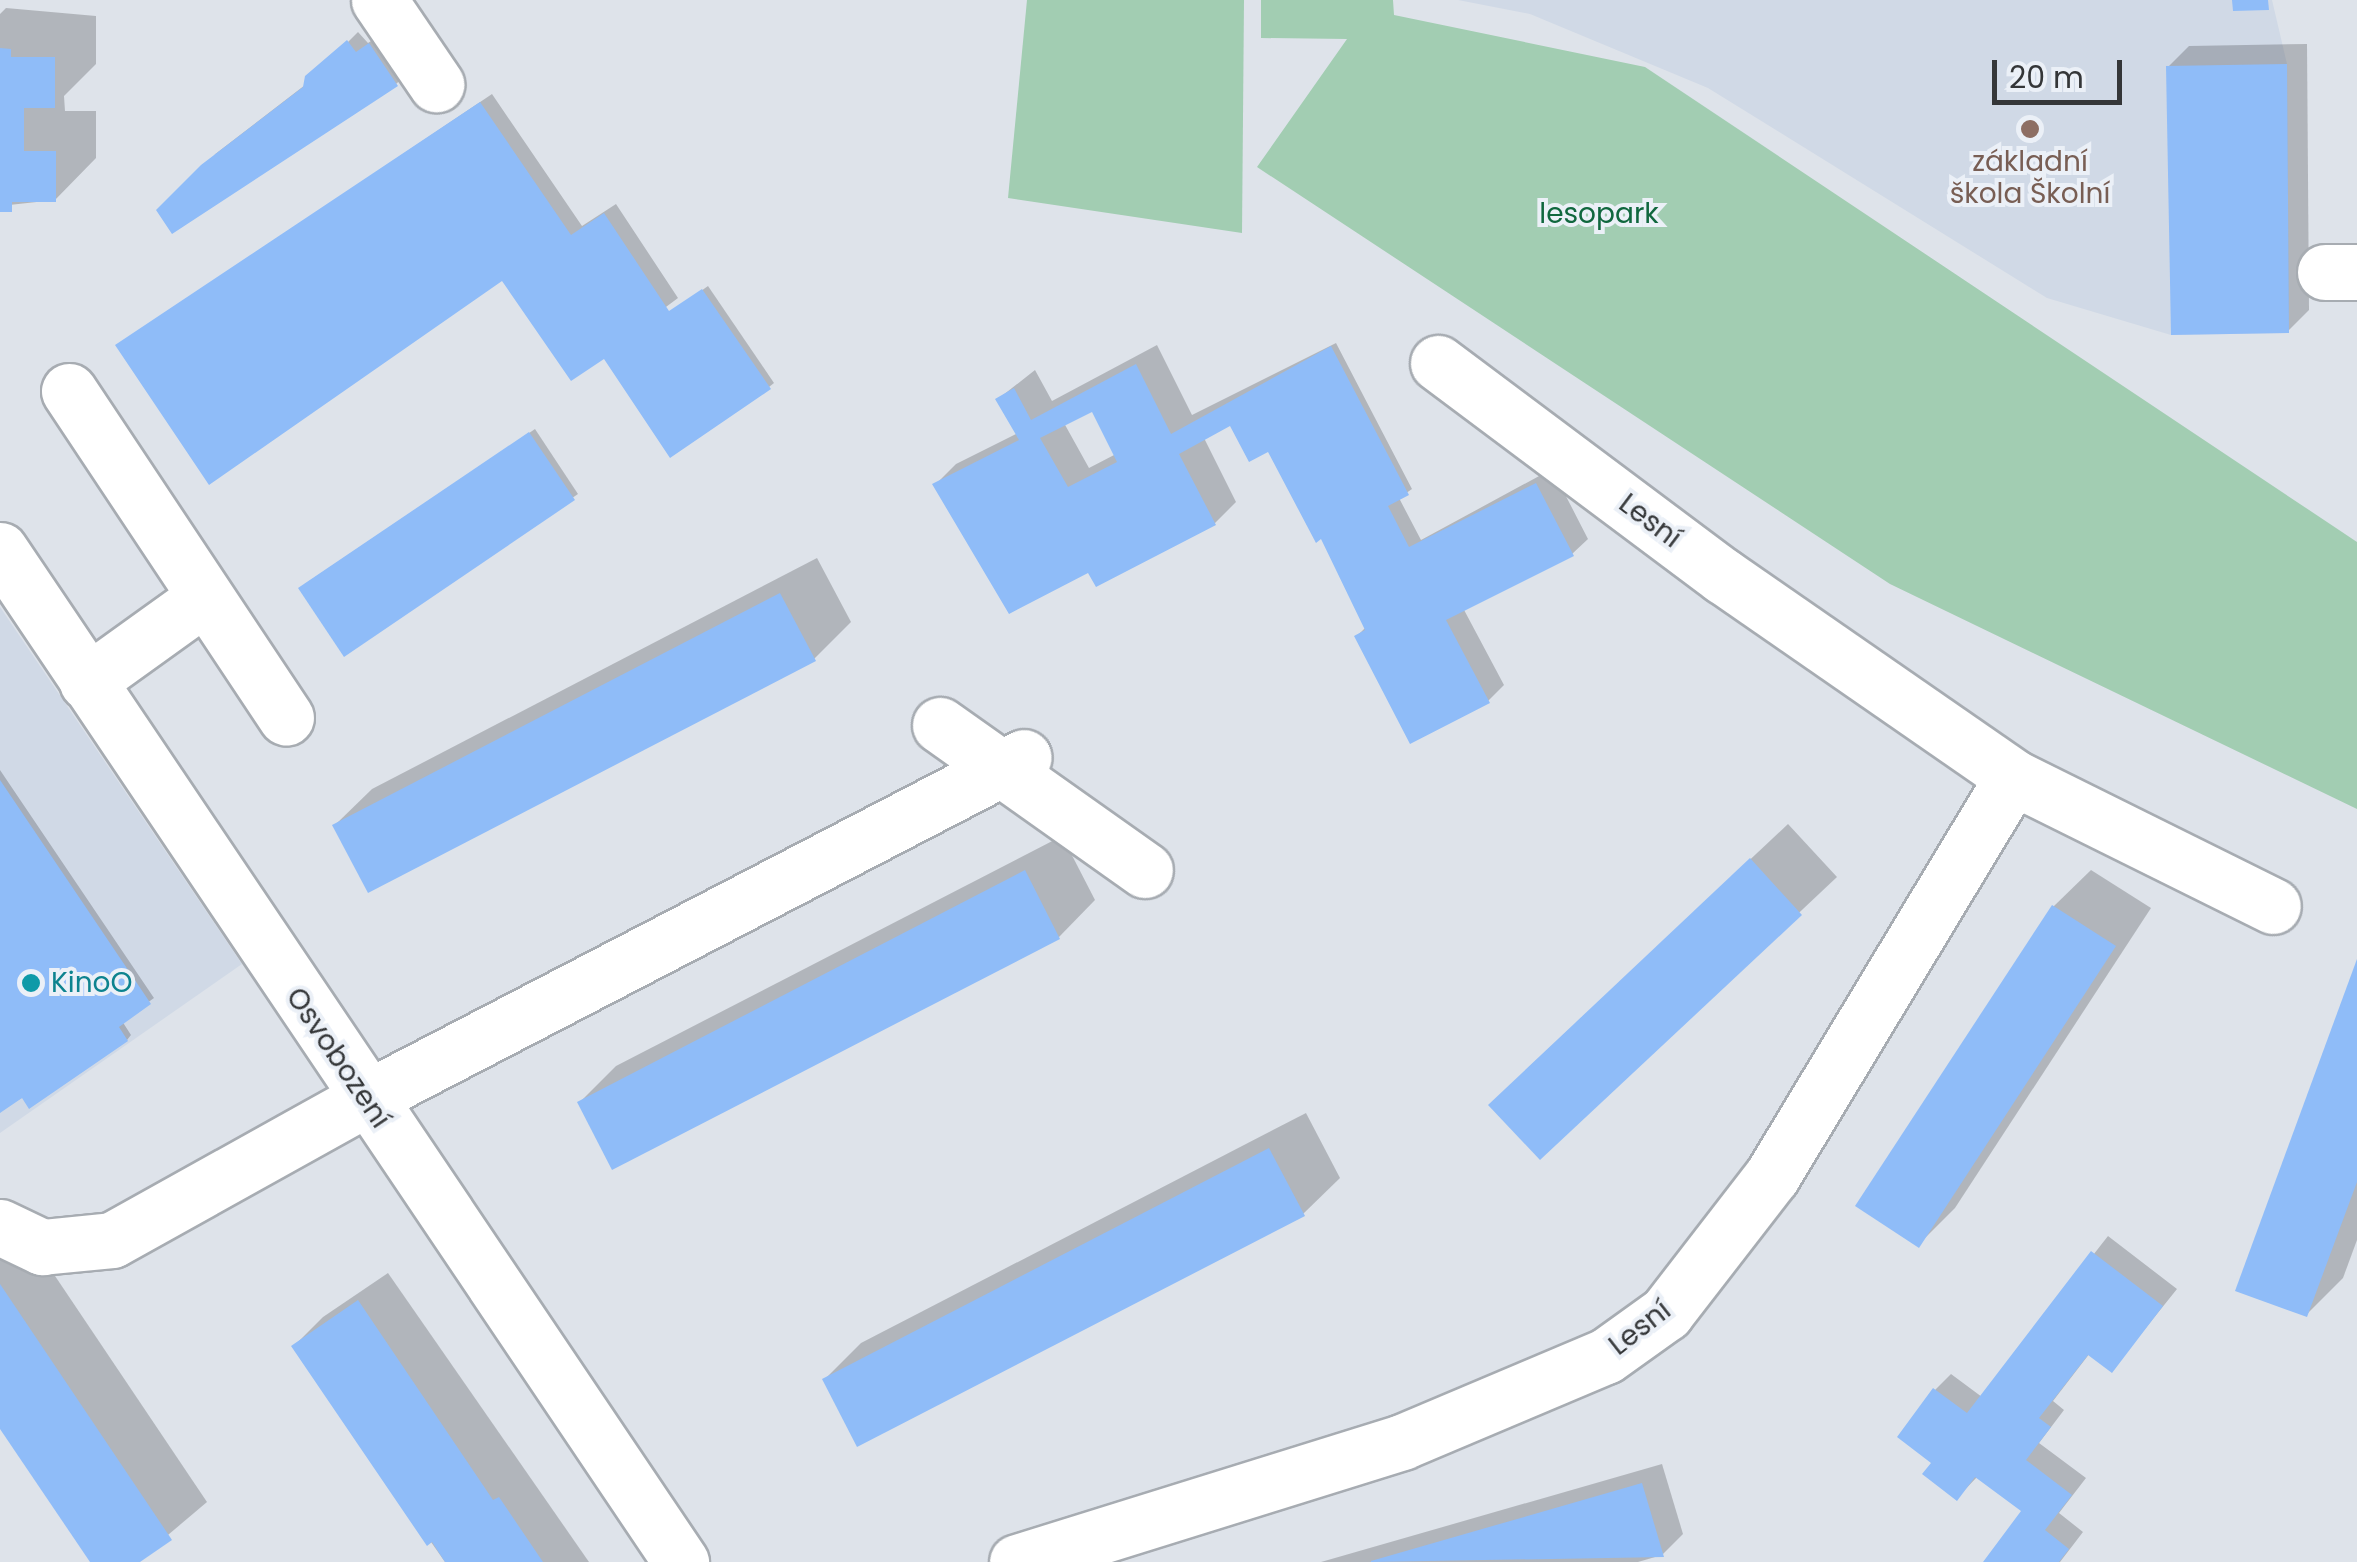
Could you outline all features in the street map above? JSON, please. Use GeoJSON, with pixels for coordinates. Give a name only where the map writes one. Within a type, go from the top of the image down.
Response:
{"type":"FeatureCollection","features":[{"type":"Feature","properties":{"kind":"street"},"geometry":{"type":"LineString","coordinates":[[379,0],[436,84]]}},
{"type":"Feature","properties":{"kind":"street","name":"Lesní"},"geometry":{"type":"LineString","coordinates":[[1438,363],[1723,576],[2013,777],[2273,906]]}},
{"type":"Feature","properties":{"kind":"street"},"geometry":{"type":"LineString","coordinates":[[70,391],[286,716]]}},
{"type":"Feature","properties":{"kind":"street","name":"Osvobození"},"geometry":{"type":"LineString","coordinates":[[0,550],[365,1100],[681,1562]]}},
{"type":"Feature","properties":{"kind":"street"},"geometry":{"type":"LineString","coordinates":[[87,682],[204,598]]}},
{"type":"Feature","properties":{"kind":"street"},"geometry":{"type":"LineString","coordinates":[[940,725],[1013,763],[1146,870]]}},
{"type":"Feature","properties":{"kind":"street"},"geometry":{"type":"LineString","coordinates":[[0,1227],[42,1247],[112,1240],[365,1100],[1013,763]]}},
{"type":"Feature","properties":{"kind":"street","name":"Lesní"},"geometry":{"type":"LineString","coordinates":[[1017,1562],[1402,1442],[1606,1356],[1666,1314],[1772,1176],[2013,777]]}},
{"type":"Feature","properties":{"kind":"shaded area","name":"základní škola Školní"},"geometry":{"type":"Polygon","coordinates":[[[1458,0],[2272,0],[2287,64],[2289,333],[2171,335],[2047,298],[1708,88],[1530,14],[1458,0]]]}},
{"type":"Feature","properties":{"kind":"shaded area"},"geometry":{"type":"Polygon","coordinates":[[[0,607],[242,964],[0,1133],[0,607]]]}},
{"type":"Feature","properties":{"kind":"green space"},"geometry":{"type":"Polygon","coordinates":[[[1027,0],[1244,0],[1242,233],[1008,198],[1027,0]]]}},
{"type":"Feature","properties":{"kind":"green space","name":"lesopark"},"geometry":{"type":"Polygon","coordinates":[[[1261,0],[1393,0],[1394,15],[1645,67],[2357,542],[2357,809],[1890,584],[1257,167],[1347,39],[1261,38],[1261,0]]]}},
{"type":"Feature","properties":{"kind":"building"},"geometry":{"type":"Polygon","coordinates":[[[2232,0],[2268,0],[2269,10],[2233,11],[2232,0]]]}},
{"type":"Feature","properties":{"kind":"building"},"geometry":{"type":"Polygon","coordinates":[[[347,40],[356,52],[369,43],[398,86],[172,234],[156,210],[201,165],[303,87],[305,76],[347,40]]]}},
{"type":"Feature","properties":{"kind":"building"},"geometry":{"type":"Polygon","coordinates":[[[0,48],[11,49],[11,57],[55,57],[55,108],[24,108],[24,151],[56,151],[56,202],[12,202],[12,212],[0,212],[0,48]]]}},
{"type":"Feature","properties":{"kind":"building"},"geometry":{"type":"Polygon","coordinates":[[[2287,64],[2289,333],[2171,335],[2166,66],[2287,64]]]}},
{"type":"Feature","properties":{"kind":"building"},"geometry":{"type":"Polygon","coordinates":[[[480,102],[571,235],[604,213],[669,311],[702,289],[771,389],[670,458],[604,359],[571,381],[502,281],[209,485],[115,345],[480,102]]]}},
{"type":"Feature","properties":{"kind":"building"},"geometry":{"type":"Polygon","coordinates":[[[1331,346],[1409,495],[1388,506],[1409,547],[1536,483],[1574,556],[1446,620],[1490,703],[1410,744],[1354,636],[1365,630],[1321,539],[1316,543],[1268,452],[1249,462],[1230,426],[1179,454],[1216,525],[1096,587],[1088,573],[1009,614],[932,484],[1019,440],[995,399],[1014,388],[1031,420],[1136,364],[1171,434],[1331,346]],[[1092,412],[1040,438],[1068,487],[1117,462],[1092,412]]]}},
{"type":"Feature","properties":{"kind":"building"},"geometry":{"type":"Polygon","coordinates":[[[529,432],[575,500],[344,657],[298,588],[529,432]]]}},
{"type":"Feature","properties":{"kind":"building"},"geometry":{"type":"Polygon","coordinates":[[[780,593],[816,661],[368,893],[332,825],[780,593]]]}},
{"type":"Feature","properties":{"kind":"building"},"geometry":{"type":"Polygon","coordinates":[[[0,780],[151,1004],[119,1027],[128,1041],[29,1109],[22,1098],[0,1113],[0,780]]]}},
{"type":"Feature","properties":{"kind":"building"},"geometry":{"type":"Polygon","coordinates":[[[1750,858],[1802,915],[1540,1160],[1488,1105],[1750,858]]]}},
{"type":"Feature","properties":{"kind":"building"},"geometry":{"type":"Polygon","coordinates":[[[1025,870],[1060,939],[612,1170],[577,1102],[1025,870]]]}},
{"type":"Feature","properties":{"kind":"building"},"geometry":{"type":"Polygon","coordinates":[[[2052,905],[2116,946],[1919,1248],[1855,1206],[2052,905]]]}},
{"type":"Feature","properties":{"kind":"building"},"geometry":{"type":"Polygon","coordinates":[[[2357,959],[2357,1182],[2307,1317],[2235,1291],[2357,959]]]}},
{"type":"Feature","properties":{"kind":"building"},"geometry":{"type":"Polygon","coordinates":[[[1269,1148],[1305,1216],[857,1447],[822,1379],[1269,1148]]]}},
{"type":"Feature","properties":{"kind":"building"},"geometry":{"type":"Polygon","coordinates":[[[2091,1251],[2163,1306],[2112,1373],[2088,1355],[2039,1418],[2051,1427],[2026,1460],[2072,1495],[2045,1530],[2069,1549],[2059,1562],[1983,1562],[2021,1511],[1975,1477],[1957,1501],[1922,1474],[1931,1463],[1897,1437],[1933,1388],[1967,1413],[2091,1251]]]}},
{"type":"Feature","properties":{"kind":"building"},"geometry":{"type":"Polygon","coordinates":[[[0,1284],[172,1540],[140,1562],[90,1562],[0,1429],[0,1284]]]}},
{"type":"Feature","properties":{"kind":"building"},"geometry":{"type":"Polygon","coordinates":[[[358,1300],[493,1500],[499,1497],[543,1562],[445,1562],[432,1542],[427,1546],[291,1346],[358,1300]]]}},
{"type":"Feature","properties":{"kind":"building"},"geometry":{"type":"Polygon","coordinates":[[[1642,1483],[1664,1557],[1371,1562],[1371,1561],[1642,1483]]]}},
{"type":"Feature","properties":{"kind":"place","name":"základní škola Školní"},"geometry":{"type":"Point","coordinates":[2030,129]}},
{"type":"Feature","properties":{"kind":"place","name":"KinoO"},"geometry":{"type":"Point","coordinates":[31,983]}}]}
